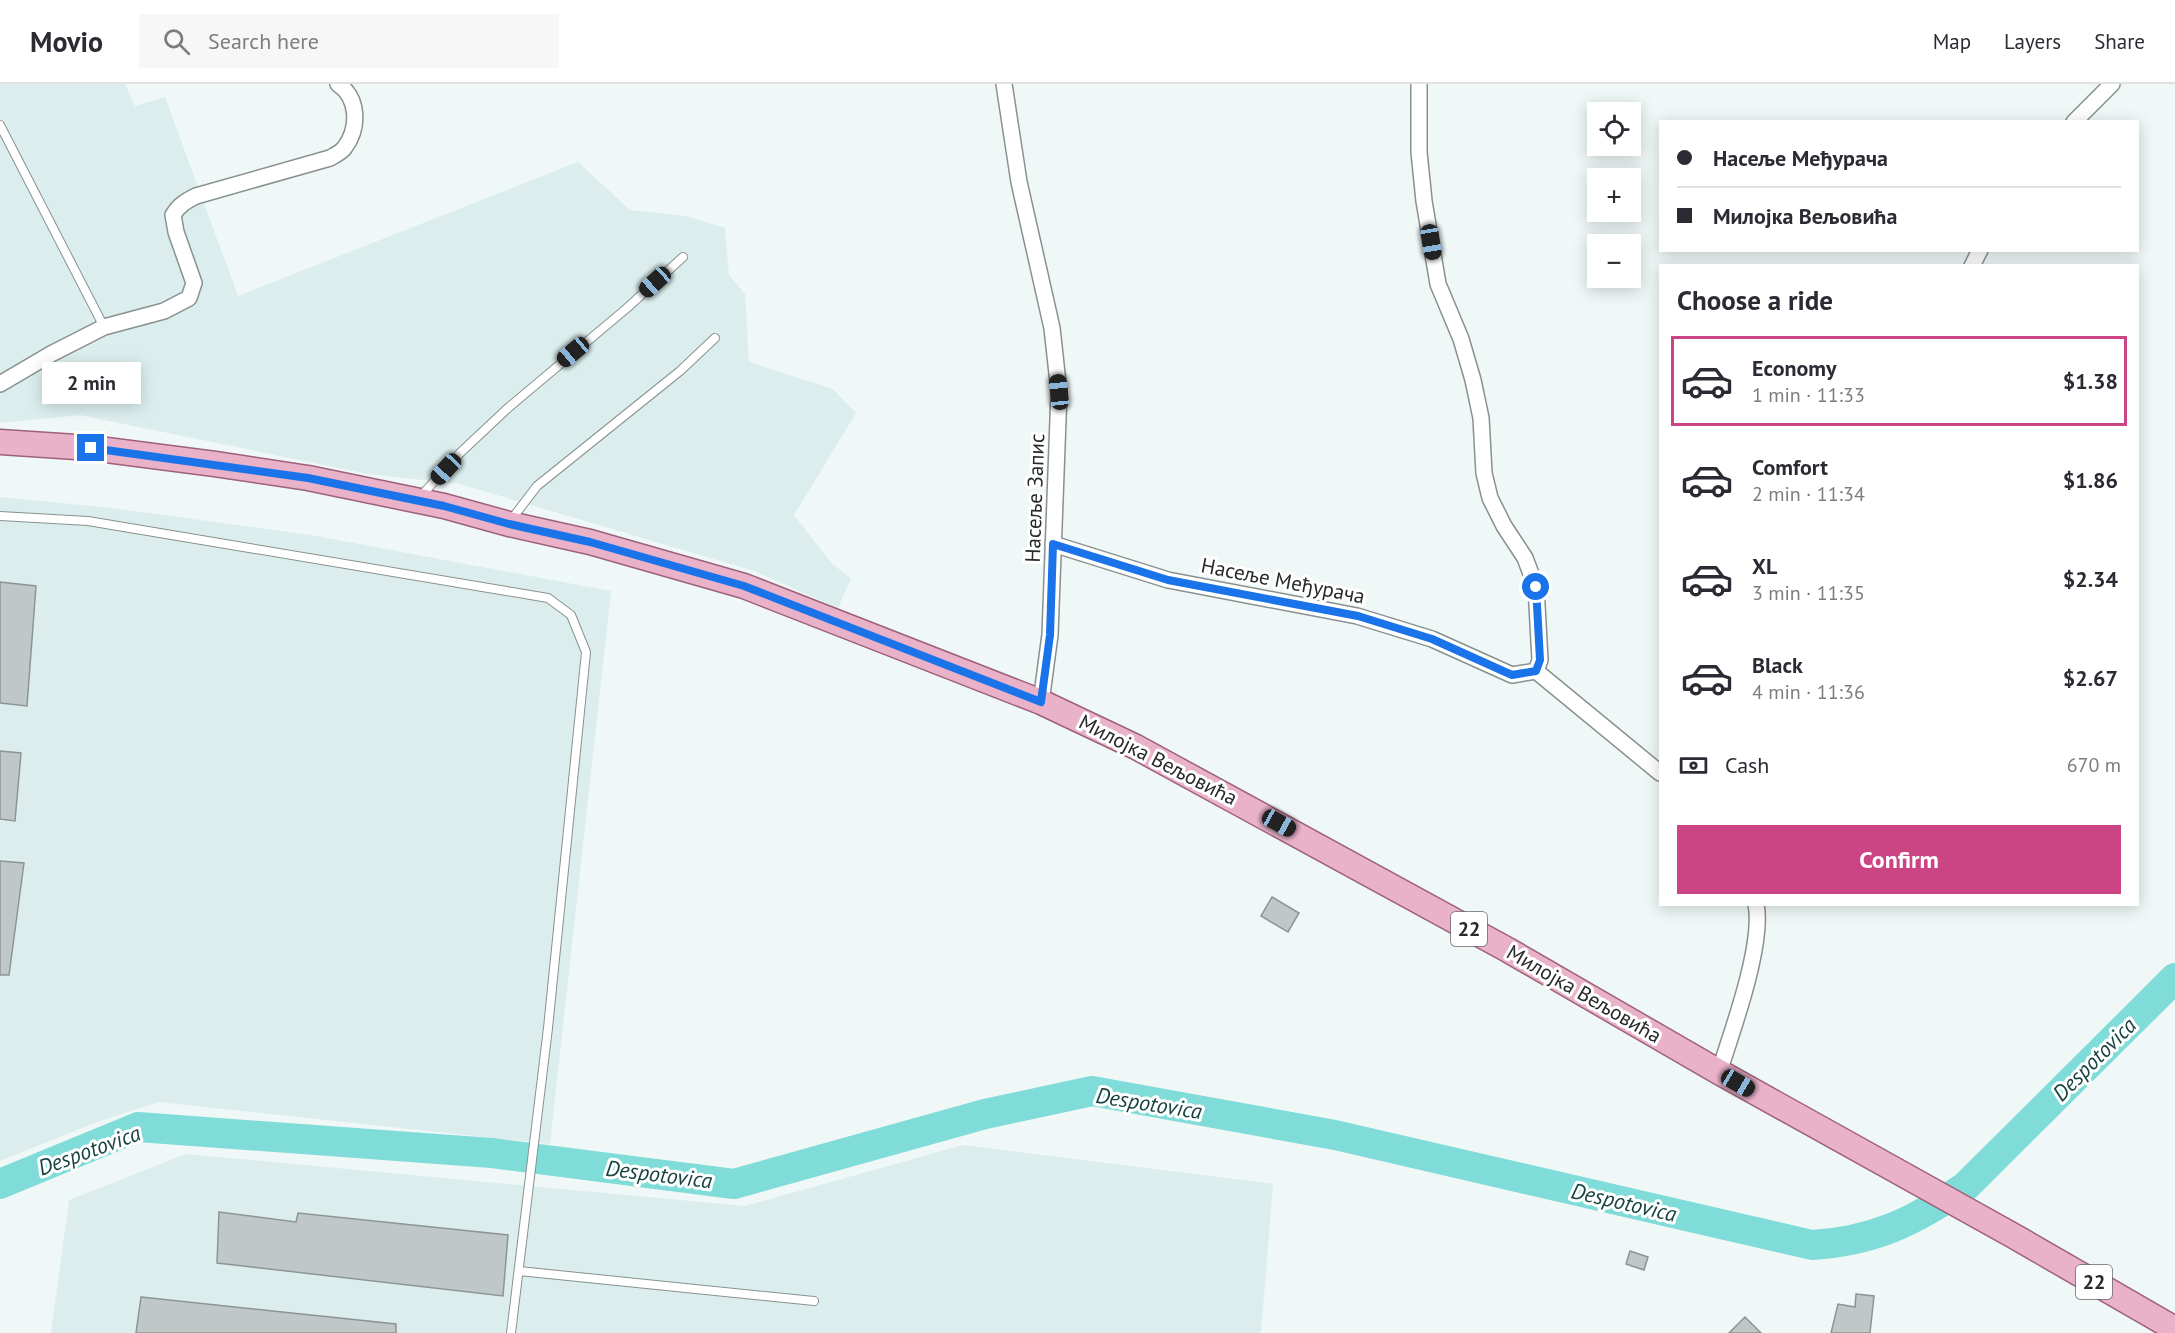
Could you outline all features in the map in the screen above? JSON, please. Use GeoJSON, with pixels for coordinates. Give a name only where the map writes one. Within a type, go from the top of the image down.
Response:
{"type":"FeatureCollection","features":[{"type":"Feature","properties":{"kind":"main road","name":"Милојка Вељовића"},"geometry":{"type":"LineString","coordinates":[[0,442],[91,448],[308,478],[417,500],[590,542],[744,586],[1041,702],[1109,733],[1261,813],[1508,950],[1719,1072],[2012,1235],[2175,1329]]}},
{"type":"Feature","properties":{"kind":"street"},"geometry":{"type":"LineString","coordinates":[[0,384],[104,327],[164,311],[189,298],[194,283],[176,232],[173,215],[184,202],[216,190],[330,158],[344,149],[355,130],[355,110],[347,90],[338,84]]}},
{"type":"Feature","properties":{"kind":"street","name":"Насеље Запис"},"geometry":{"type":"LineString","coordinates":[[1004,84],[1019,182],[1053,328],[1058,381],[1058,464],[1050,635],[1041,702]]}},
{"type":"Feature","properties":{"kind":"street"},"geometry":{"type":"LineString","coordinates":[[1419,84],[1419,152],[1424,201],[1438,284],[1461,339],[1473,380],[1481,418],[1484,473],[1490,498],[1504,526],[1525,558],[1536,587],[1540,660],[1536,671],[1659,772]]}},
{"type":"Feature","properties":{"kind":"street"},"geometry":{"type":"LineString","coordinates":[[2076,120],[2112,84]]}},
{"type":"Feature","properties":{"kind":"street","name":"Насеље Међурача"},"geometry":{"type":"LineString","coordinates":[[1053,544],[1168,580],[1358,616],[1432,639],[1512,675],[1536,671]]}},
{"type":"Feature","properties":{"kind":"street"},"geometry":{"type":"LineString","coordinates":[[1719,1072],[1749,968],[1759,917],[1756,906]]}},
{"type":"Feature","properties":{"kind":"lane"},"geometry":{"type":"LineString","coordinates":[[0,125],[104,327]]}},
{"type":"Feature","properties":{"kind":"lane"},"geometry":{"type":"LineString","coordinates":[[417,500],[460,453],[508,408],[627,308],[683,257]]}},
{"type":"Feature","properties":{"kind":"lane"},"geometry":{"type":"LineString","coordinates":[[509,524],[537,486],[680,371],[715,338]]}},
{"type":"Feature","properties":{"kind":"lane"},"geometry":{"type":"LineString","coordinates":[[0,516],[88,521],[548,598],[571,615],[586,652],[548,1028],[512,1333]]}},
{"type":"Feature","properties":{"kind":"lane"},"geometry":{"type":"LineString","coordinates":[[519,1271],[814,1301]]}},
{"type":"Feature","properties":{"kind":"shaded area"},"geometry":{"type":"Polygon","coordinates":[[[0,84],[125,84],[135,106],[165,97],[238,296],[578,162],[630,210],[686,216],[725,228],[729,275],[745,294],[749,362],[833,389],[856,413],[794,515],[832,564],[851,578],[838,608],[754,571],[460,484],[368,474],[80,415],[0,423],[0,84]]]}},
{"type":"Feature","properties":{"kind":"shaded area"},"geometry":{"type":"Polygon","coordinates":[[[0,497],[112,508],[311,535],[611,591],[550,1144],[159,1102],[97,1122],[0,1161],[0,497]]]}},
{"type":"Feature","properties":{"kind":"shaded area"},"geometry":{"type":"Polygon","coordinates":[[[963,1145],[1273,1184],[1261,1333],[51,1333],[69,1200],[186,1154],[745,1206],[963,1145]]]}},
{"type":"Feature","properties":{"kind":"building"},"geometry":{"type":"Polygon","coordinates":[[[0,582],[36,586],[27,706],[0,703],[0,582]]]}},
{"type":"Feature","properties":{"kind":"building"},"geometry":{"type":"Polygon","coordinates":[[[0,751],[21,753],[15,821],[0,819],[0,751]]]}},
{"type":"Feature","properties":{"kind":"building"},"geometry":{"type":"Polygon","coordinates":[[[0,861],[24,863],[9,975],[0,975],[0,861]]]}},
{"type":"Feature","properties":{"kind":"building"},"geometry":{"type":"Polygon","coordinates":[[[1272,897],[1299,913],[1288,932],[1261,916],[1272,897]]]}},
{"type":"Feature","properties":{"kind":"building"},"geometry":{"type":"Polygon","coordinates":[[[219,1212],[296,1222],[298,1213],[508,1235],[503,1296],[217,1263],[219,1212]]]}},
{"type":"Feature","properties":{"kind":"building"},"geometry":{"type":"Polygon","coordinates":[[[1630,1251],[1648,1257],[1644,1270],[1626,1264],[1630,1251]]]}},
{"type":"Feature","properties":{"kind":"building"},"geometry":{"type":"Polygon","coordinates":[[[1856,1294],[1874,1296],[1870,1333],[1831,1333],[1838,1304],[1855,1307],[1856,1294]]]}},
{"type":"Feature","properties":{"kind":"building"},"geometry":{"type":"Polygon","coordinates":[[[141,1297],[396,1324],[396,1333],[136,1333],[141,1297]]]}},
{"type":"Feature","properties":{"kind":"building"},"geometry":{"type":"Polygon","coordinates":[[[1745,1317],[1761,1333],[1729,1333],[1745,1317]]]}},
{"type":"Feature","properties":{"kind":"waterway","name":"Despotovica"},"geometry":{"type":"LineString","coordinates":[[0,1184],[138,1127],[492,1153],[734,1184],[985,1114],[1092,1091],[1335,1135],[1812,1245],[1835,1243],[1894,1227],[1966,1186],[2175,978]]}},
{"type":"Feature","properties":{"kind":"route"},"geometry":{"type":"LineString","coordinates":[[91,448],[308,478],[444,506],[509,524],[590,542],[744,586],[1041,702],[1050,635],[1053,544],[1168,580],[1358,616],[1432,639],[1512,675],[1524,675],[1536,671],[1540,660],[1536,587]]}}]}
